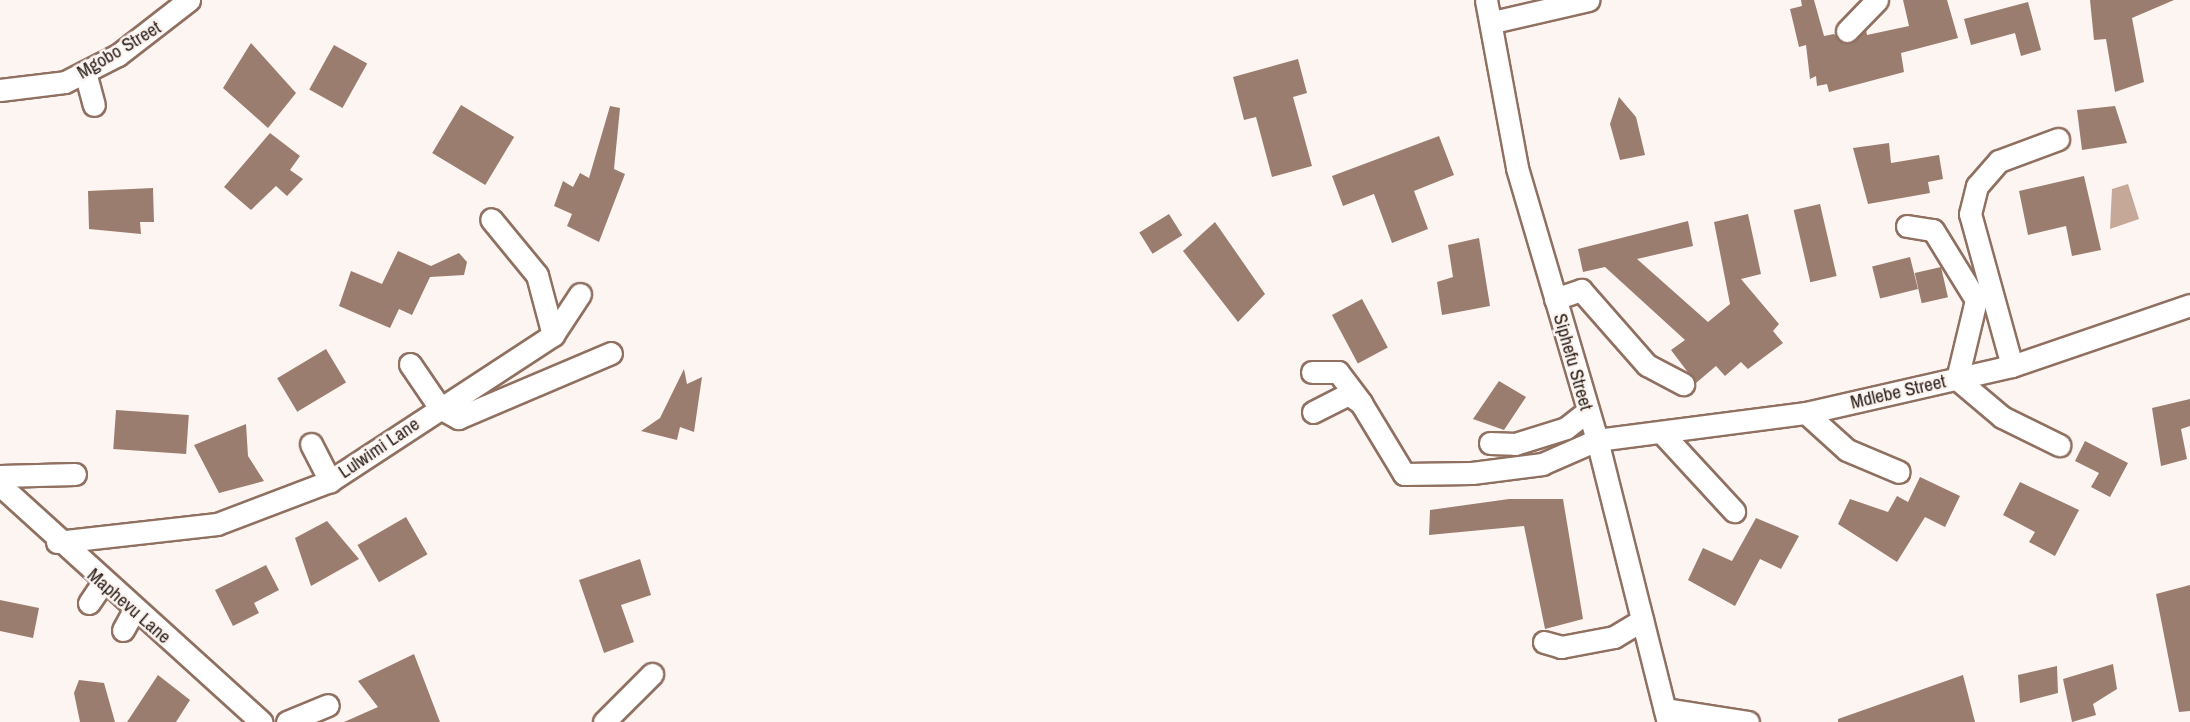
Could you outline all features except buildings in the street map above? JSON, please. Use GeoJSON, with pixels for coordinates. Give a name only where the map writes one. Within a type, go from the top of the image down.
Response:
{"type":"FeatureCollection","features":[{"type":"Feature","properties":{"kind":"street","name":"Mgobo Street"},"geometry":{"type":"LineString","coordinates":[[0,90],[65,82],[140,40],[189,0]]}},
{"type":"Feature","properties":{"kind":"street","name":"Siphefu Street"},"geometry":{"type":"LineString","coordinates":[[1486,0],[1493,22],[1517,168],[1597,440],[1667,716]]}},
{"type":"Feature","properties":{"kind":"street"},"geometry":{"type":"LineString","coordinates":[[1493,22],[1588,0]]}},
{"type":"Feature","properties":{"kind":"street"},"geometry":{"type":"LineString","coordinates":[[1847,31],[1877,0]]}},
{"type":"Feature","properties":{"kind":"street"},"geometry":{"type":"LineString","coordinates":[[85,72],[94,105]]}},
{"type":"Feature","properties":{"kind":"street"},"geometry":{"type":"LineString","coordinates":[[2012,366],[1970,214],[1977,186],[1999,161],[2058,139]]}},
{"type":"Feature","properties":{"kind":"street"},"geometry":{"type":"LineString","coordinates":[[491,219],[537,275],[553,335]]}},
{"type":"Feature","properties":{"kind":"street"},"geometry":{"type":"LineString","coordinates":[[1907,226],[1933,230],[1976,300],[1957,379],[2002,417],[2059,445]]}},
{"type":"Feature","properties":{"kind":"street"},"geometry":{"type":"LineString","coordinates":[[1555,299],[1581,290],[1647,365],[1683,384]]}},
{"type":"Feature","properties":{"kind":"street"},"geometry":{"type":"LineString","coordinates":[[553,335],[580,294]]}},
{"type":"Feature","properties":{"kind":"street","name":"Mdlebe Street"},"geometry":{"type":"LineString","coordinates":[[1312,372],[1338,372],[1361,403],[1404,474],[1428,478],[1542,464],[1597,440],[1805,413],[1957,379],[2012,366],[2190,305]]}},
{"type":"Feature","properties":{"kind":"street","name":"Lulwimi Lane"},"geometry":{"type":"LineString","coordinates":[[57,542],[217,524],[330,481],[553,335]]}},
{"type":"Feature","properties":{"kind":"street"},"geometry":{"type":"LineString","coordinates":[[410,364],[440,408],[458,418],[611,353]]}},
{"type":"Feature","properties":{"kind":"street"},"geometry":{"type":"LineString","coordinates":[[1313,411],[1348,394],[1361,403]]}},
{"type":"Feature","properties":{"kind":"street"},"geometry":{"type":"LineString","coordinates":[[1490,443],[1515,444],[1566,428],[1588,411]]}},
{"type":"Feature","properties":{"kind":"street"},"geometry":{"type":"LineString","coordinates":[[1805,413],[1847,450],[1899,472]]}},
{"type":"Feature","properties":{"kind":"street"},"geometry":{"type":"LineString","coordinates":[[1661,432],[1734,511]]}},
{"type":"Feature","properties":{"kind":"street"},"geometry":{"type":"LineString","coordinates":[[311,444],[330,481]]}},
{"type":"Feature","properties":{"kind":"street"},"geometry":{"type":"LineString","coordinates":[[0,476],[75,474]]}},
{"type":"Feature","properties":{"kind":"street","name":"Maphevu Lane"},"geometry":{"type":"LineString","coordinates":[[0,485],[57,542],[261,722]]}},
{"type":"Feature","properties":{"kind":"street"},"geometry":{"type":"LineString","coordinates":[[89,603],[103,582]]}},
{"type":"Feature","properties":{"kind":"street"},"geometry":{"type":"LineString","coordinates":[[123,630],[134,610]]}},
{"type":"Feature","properties":{"kind":"street"},"geometry":{"type":"LineString","coordinates":[[1544,642],[1561,647],[1614,637],[1642,620]]}},
{"type":"Feature","properties":{"kind":"street"},"geometry":{"type":"LineString","coordinates":[[604,722],[652,674]]}},
{"type":"Feature","properties":{"kind":"street"},"geometry":{"type":"LineString","coordinates":[[287,722],[328,705]]}},
{"type":"Feature","properties":{"kind":"street"},"geometry":{"type":"LineString","coordinates":[[1667,716],[1748,722]]}},
{"type":"Feature","properties":{"kind":"shaded area"},"geometry":{"type":"Polygon","coordinates":[[[2128,184],[2139,219],[2110,229],[2112,189],[2128,184]]]}}]}
